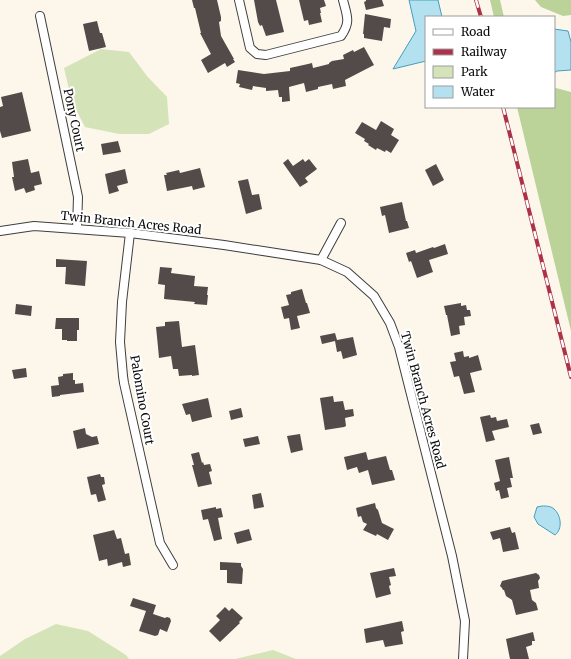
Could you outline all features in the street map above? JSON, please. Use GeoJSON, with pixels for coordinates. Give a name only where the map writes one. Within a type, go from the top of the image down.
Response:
{"type":"FeatureCollection","features":[{"type":"Feature","properties":{"kind":"street"},"geometry":{"type":"LineString","coordinates":[[239,0],[250,48],[257,54],[266,55],[341,36],[346,28],[348,20],[343,0]]}},
{"type":"Feature","properties":{"kind":"street","name":"Pony Court"},"geometry":{"type":"LineString","coordinates":[[40,16],[78,196],[77,229]]}},
{"type":"Feature","properties":{"kind":"street"},"geometry":{"type":"LineString","coordinates":[[321,260],[340,223]]}},
{"type":"Feature","properties":{"kind":"street","name":"Twin Branch Acres Road"},"geometry":{"type":"LineString","coordinates":[[0,231],[34,226],[130,233],[224,245],[321,260],[347,272],[374,296],[390,323],[398,347],[452,556],[464,616],[465,630],[463,659]]}},
{"type":"Feature","properties":{"kind":"street","name":"Palomino Court"},"geometry":{"type":"LineString","coordinates":[[130,233],[122,302],[120,342],[124,383],[160,543],[173,566]]}},
{"type":"Feature","properties":{"kind":"green space"},"geometry":{"type":"Polygon","coordinates":[[[490,0],[500,0],[504,16],[494,16],[490,0]]]}},
{"type":"Feature","properties":{"kind":"green space"},"geometry":{"type":"Polygon","coordinates":[[[535,0],[571,0],[571,15],[563,16],[541,7],[535,0]]]}},
{"type":"Feature","properties":{"kind":"green space"},"geometry":{"type":"Polygon","coordinates":[[[101,49],[129,52],[147,76],[167,97],[169,124],[149,134],[119,134],[85,127],[72,102],[64,68],[101,49]]]}},
{"type":"Feature","properties":{"kind":"green space"},"geometry":{"type":"Polygon","coordinates":[[[555,88],[571,92],[571,331],[517,108],[555,108],[555,88]]]}},
{"type":"Feature","properties":{"kind":"green space"},"geometry":{"type":"Polygon","coordinates":[[[56,624],[88,631],[126,655],[129,659],[0,659],[0,656],[25,639],[56,624]]]}},
{"type":"Feature","properties":{"kind":"green space"},"geometry":{"type":"Polygon","coordinates":[[[273,650],[296,659],[235,659],[273,650]]]}},
{"type":"Feature","properties":{"kind":"water"},"geometry":{"type":"Polygon","coordinates":[[[409,0],[438,0],[442,16],[425,16],[425,61],[393,69],[416,31],[409,0]]]}},
{"type":"Feature","properties":{"kind":"water"},"geometry":{"type":"Polygon","coordinates":[[[555,29],[568,31],[571,42],[571,70],[555,72],[555,29]]]}},
{"type":"Feature","properties":{"kind":"water"},"geometry":{"type":"Polygon","coordinates":[[[537,507],[551,507],[554,509],[560,518],[560,526],[555,535],[538,524],[534,517],[537,507]]]}},
{"type":"Feature","properties":{"kind":"building"},"geometry":{"type":"Polygon","coordinates":[[[192,0],[217,0],[221,17],[221,21],[219,22],[221,36],[235,62],[227,67],[225,63],[208,73],[201,60],[211,54],[200,33],[192,0]]]}},
{"type":"Feature","properties":{"kind":"building"},"geometry":{"type":"Polygon","coordinates":[[[254,0],[276,0],[284,32],[266,36],[262,25],[260,26],[258,22],[254,0]]]}},
{"type":"Feature","properties":{"kind":"building"},"geometry":{"type":"Polygon","coordinates":[[[299,0],[324,0],[326,6],[320,8],[322,22],[309,25],[308,20],[304,21],[299,0]]]}},
{"type":"Feature","properties":{"kind":"building"},"geometry":{"type":"Polygon","coordinates":[[[366,0],[382,0],[384,6],[366,10],[364,2],[366,0]]]}},
{"type":"Feature","properties":{"kind":"building"},"geometry":{"type":"Polygon","coordinates":[[[365,14],[391,19],[390,28],[384,27],[382,41],[364,38],[365,14]]]}},
{"type":"Feature","properties":{"kind":"building"},"geometry":{"type":"Polygon","coordinates":[[[97,21],[106,47],[89,51],[83,24],[97,21]]]}},
{"type":"Feature","properties":{"kind":"building"},"geometry":{"type":"Polygon","coordinates":[[[364,47],[374,65],[345,80],[346,86],[333,89],[332,84],[318,87],[318,89],[306,92],[304,83],[289,87],[290,101],[282,102],[282,97],[279,97],[278,90],[266,91],[266,88],[253,86],[252,90],[239,87],[240,84],[236,83],[238,70],[264,74],[290,71],[290,68],[312,63],[313,68],[329,64],[332,61],[344,59],[343,55],[364,47]]]}},
{"type":"Feature","properties":{"kind":"building"},"geometry":{"type":"Polygon","coordinates":[[[22,92],[31,131],[2,138],[0,131],[0,107],[3,106],[1,97],[22,92]]]}},
{"type":"Feature","properties":{"kind":"building"},"geometry":{"type":"Polygon","coordinates":[[[381,121],[394,129],[391,135],[399,140],[391,153],[377,148],[376,150],[364,141],[365,139],[355,133],[362,122],[376,130],[381,121]]]}},
{"type":"Feature","properties":{"kind":"building"},"geometry":{"type":"Polygon","coordinates":[[[118,141],[121,152],[103,155],[101,144],[118,141]]]}},
{"type":"Feature","properties":{"kind":"building"},"geometry":{"type":"Polygon","coordinates":[[[28,159],[31,173],[39,171],[42,184],[34,186],[35,190],[26,193],[24,188],[15,191],[12,177],[14,177],[12,162],[28,159]]]}},
{"type":"Feature","properties":{"kind":"building"},"geometry":{"type":"Polygon","coordinates":[[[288,159],[293,166],[303,159],[305,162],[309,159],[317,169],[305,178],[308,182],[300,187],[283,163],[288,159]]]}},
{"type":"Feature","properties":{"kind":"building"},"geometry":{"type":"Polygon","coordinates":[[[436,164],[444,180],[433,186],[425,170],[436,164]]]}},
{"type":"Feature","properties":{"kind":"building"},"geometry":{"type":"Polygon","coordinates":[[[200,168],[205,187],[193,190],[192,186],[167,191],[164,175],[167,175],[166,173],[179,170],[180,173],[200,168]]]}},
{"type":"Feature","properties":{"kind":"building"},"geometry":{"type":"Polygon","coordinates":[[[125,169],[128,183],[117,186],[119,191],[109,194],[105,174],[125,169]]]}},
{"type":"Feature","properties":{"kind":"building"},"geometry":{"type":"Polygon","coordinates":[[[248,179],[252,195],[259,194],[262,209],[246,214],[238,181],[248,179]]]}},
{"type":"Feature","properties":{"kind":"building"},"geometry":{"type":"Polygon","coordinates":[[[402,202],[409,228],[389,233],[385,215],[382,216],[380,207],[402,202]]]}},
{"type":"Feature","properties":{"kind":"building"},"geometry":{"type":"Polygon","coordinates":[[[445,244],[448,254],[429,260],[433,272],[417,278],[411,261],[409,262],[406,253],[415,250],[416,253],[445,244]]]}},
{"type":"Feature","properties":{"kind":"building"},"geometry":{"type":"Polygon","coordinates":[[[56,259],[87,261],[85,286],[65,284],[66,267],[56,267],[56,259]]]}},
{"type":"Feature","properties":{"kind":"building"},"geometry":{"type":"Polygon","coordinates":[[[160,267],[172,268],[171,273],[195,276],[194,286],[208,287],[207,305],[194,304],[195,302],[164,299],[165,285],[158,284],[160,267]]]}},
{"type":"Feature","properties":{"kind":"building"},"geometry":{"type":"Polygon","coordinates":[[[302,289],[310,313],[297,316],[300,328],[291,330],[289,318],[284,319],[281,307],[289,305],[286,295],[302,289]]]}},
{"type":"Feature","properties":{"kind":"building"},"geometry":{"type":"Polygon","coordinates":[[[461,303],[461,306],[466,305],[467,310],[470,310],[471,316],[464,317],[465,325],[459,326],[460,334],[451,336],[444,306],[461,303]]]}},
{"type":"Feature","properties":{"kind":"building"},"geometry":{"type":"Polygon","coordinates":[[[16,304],[32,306],[31,316],[15,314],[16,304]]]}},
{"type":"Feature","properties":{"kind":"building"},"geometry":{"type":"Polygon","coordinates":[[[56,318],[79,318],[77,341],[62,340],[62,329],[55,329],[56,318]]]}},
{"type":"Feature","properties":{"kind":"building"},"geometry":{"type":"Polygon","coordinates":[[[179,321],[182,347],[195,345],[199,375],[179,376],[178,369],[173,369],[171,356],[159,358],[156,327],[165,326],[165,322],[179,321]]]}},
{"type":"Feature","properties":{"kind":"building"},"geometry":{"type":"Polygon","coordinates":[[[335,333],[337,340],[353,337],[357,355],[343,359],[341,351],[337,352],[335,341],[322,344],[320,336],[335,333]]]}},
{"type":"Feature","properties":{"kind":"building"},"geometry":{"type":"Polygon","coordinates":[[[463,351],[464,357],[469,356],[469,358],[478,355],[482,370],[470,373],[475,392],[464,394],[459,376],[454,377],[450,362],[456,361],[454,353],[463,351]]]}},
{"type":"Feature","properties":{"kind":"building"},"geometry":{"type":"Polygon","coordinates":[[[26,368],[27,377],[14,379],[12,370],[26,368]]]}},
{"type":"Feature","properties":{"kind":"building"},"geometry":{"type":"Polygon","coordinates":[[[73,373],[73,380],[75,380],[75,384],[83,383],[84,392],[52,397],[51,386],[59,385],[58,377],[63,376],[63,374],[73,373]]]}},
{"type":"Feature","properties":{"kind":"building"},"geometry":{"type":"Polygon","coordinates":[[[333,396],[334,402],[343,401],[345,410],[353,409],[354,416],[345,418],[346,426],[344,427],[325,430],[320,398],[333,396]]]}},
{"type":"Feature","properties":{"kind":"building"},"geometry":{"type":"Polygon","coordinates":[[[208,398],[212,417],[192,422],[190,414],[186,415],[182,404],[208,398]]]}},
{"type":"Feature","properties":{"kind":"building"},"geometry":{"type":"Polygon","coordinates":[[[241,408],[243,417],[231,420],[229,411],[241,408]]]}},
{"type":"Feature","properties":{"kind":"building"},"geometry":{"type":"Polygon","coordinates":[[[490,415],[491,418],[496,417],[497,421],[507,419],[509,427],[492,431],[495,440],[486,442],[480,417],[490,415]]]}},
{"type":"Feature","properties":{"kind":"building"},"geometry":{"type":"Polygon","coordinates":[[[539,423],[542,433],[533,435],[530,425],[539,423]]]}},
{"type":"Feature","properties":{"kind":"building"},"geometry":{"type":"Polygon","coordinates":[[[85,428],[86,434],[92,437],[97,436],[99,444],[77,449],[73,431],[85,428]]]}},
{"type":"Feature","properties":{"kind":"building"},"geometry":{"type":"Polygon","coordinates":[[[300,434],[303,450],[291,453],[287,436],[300,434]]]}},
{"type":"Feature","properties":{"kind":"building"},"geometry":{"type":"Polygon","coordinates":[[[258,436],[260,444],[245,447],[243,439],[258,436]]]}},
{"type":"Feature","properties":{"kind":"building"},"geometry":{"type":"Polygon","coordinates":[[[199,452],[202,463],[203,462],[204,465],[210,464],[212,471],[209,472],[212,484],[198,487],[192,465],[194,465],[191,454],[199,452]]]}},
{"type":"Feature","properties":{"kind":"building"},"geometry":{"type":"Polygon","coordinates":[[[366,452],[368,460],[386,456],[395,480],[372,485],[368,470],[359,473],[357,467],[347,470],[344,457],[366,452]]]}},
{"type":"Feature","properties":{"kind":"building"},"geometry":{"type":"Polygon","coordinates":[[[509,457],[513,478],[510,478],[512,487],[507,488],[509,497],[501,499],[499,490],[496,491],[494,483],[500,481],[495,460],[509,457]]]}},
{"type":"Feature","properties":{"kind":"building"},"geometry":{"type":"Polygon","coordinates":[[[100,474],[101,477],[104,477],[105,484],[102,485],[106,500],[98,502],[96,494],[91,495],[87,477],[100,474]]]}},
{"type":"Feature","properties":{"kind":"building"},"geometry":{"type":"Polygon","coordinates":[[[261,493],[264,507],[254,509],[252,495],[261,493]]]}},
{"type":"Feature","properties":{"kind":"building"},"geometry":{"type":"Polygon","coordinates":[[[375,503],[382,523],[394,529],[388,540],[377,534],[376,536],[363,530],[367,524],[363,522],[361,516],[358,517],[356,508],[375,503]]]}},
{"type":"Feature","properties":{"kind":"building"},"geometry":{"type":"Polygon","coordinates":[[[216,507],[216,509],[221,508],[223,517],[218,518],[222,539],[214,541],[208,519],[203,520],[201,510],[216,507]]]}},
{"type":"Feature","properties":{"kind":"building"},"geometry":{"type":"Polygon","coordinates":[[[510,527],[512,533],[515,532],[519,549],[503,552],[500,538],[493,540],[490,532],[510,527]]]}},
{"type":"Feature","properties":{"kind":"building"},"geometry":{"type":"Polygon","coordinates":[[[249,529],[252,540],[237,544],[234,533],[249,529]]]}},
{"type":"Feature","properties":{"kind":"building"},"geometry":{"type":"Polygon","coordinates":[[[114,530],[117,539],[121,538],[125,554],[129,553],[131,565],[123,567],[122,562],[108,566],[107,559],[99,561],[93,535],[114,530]]]}},
{"type":"Feature","properties":{"kind":"building"},"geometry":{"type":"Polygon","coordinates":[[[220,562],[241,563],[243,569],[242,584],[227,583],[227,570],[220,570],[220,562]]]}},
{"type":"Feature","properties":{"kind":"building"},"geometry":{"type":"Polygon","coordinates":[[[394,568],[396,576],[389,577],[391,594],[376,598],[370,573],[394,568]]]}},
{"type":"Feature","properties":{"kind":"building"},"geometry":{"type":"Polygon","coordinates":[[[536,573],[540,578],[538,581],[539,588],[530,590],[532,600],[536,603],[538,610],[516,615],[512,600],[506,596],[504,590],[500,586],[502,581],[536,573]]]}},
{"type":"Feature","properties":{"kind":"building"},"geometry":{"type":"Polygon","coordinates":[[[133,598],[156,605],[153,614],[170,618],[171,621],[167,632],[160,629],[158,635],[155,636],[139,631],[146,611],[130,606],[133,598]]]}},
{"type":"Feature","properties":{"kind":"building"},"geometry":{"type":"Polygon","coordinates":[[[225,607],[229,611],[232,608],[243,618],[239,622],[240,623],[220,642],[209,631],[220,620],[216,616],[225,607]]]}},
{"type":"Feature","properties":{"kind":"building"},"geometry":{"type":"Polygon","coordinates":[[[402,621],[404,631],[401,632],[403,644],[385,647],[383,640],[366,643],[364,629],[402,621]]]}},
{"type":"Feature","properties":{"kind":"building"},"geometry":{"type":"Polygon","coordinates":[[[533,632],[535,641],[532,641],[532,645],[526,647],[529,659],[510,659],[506,639],[533,632]]]}},
{"type":"Feature","properties":{"kind":"railway"},"geometry":{"type":"LineString","coordinates":[[476,0],[481,16]]}},
{"type":"Feature","properties":{"kind":"railway"},"geometry":{"type":"LineString","coordinates":[[503,108],[571,377]]}}]}
